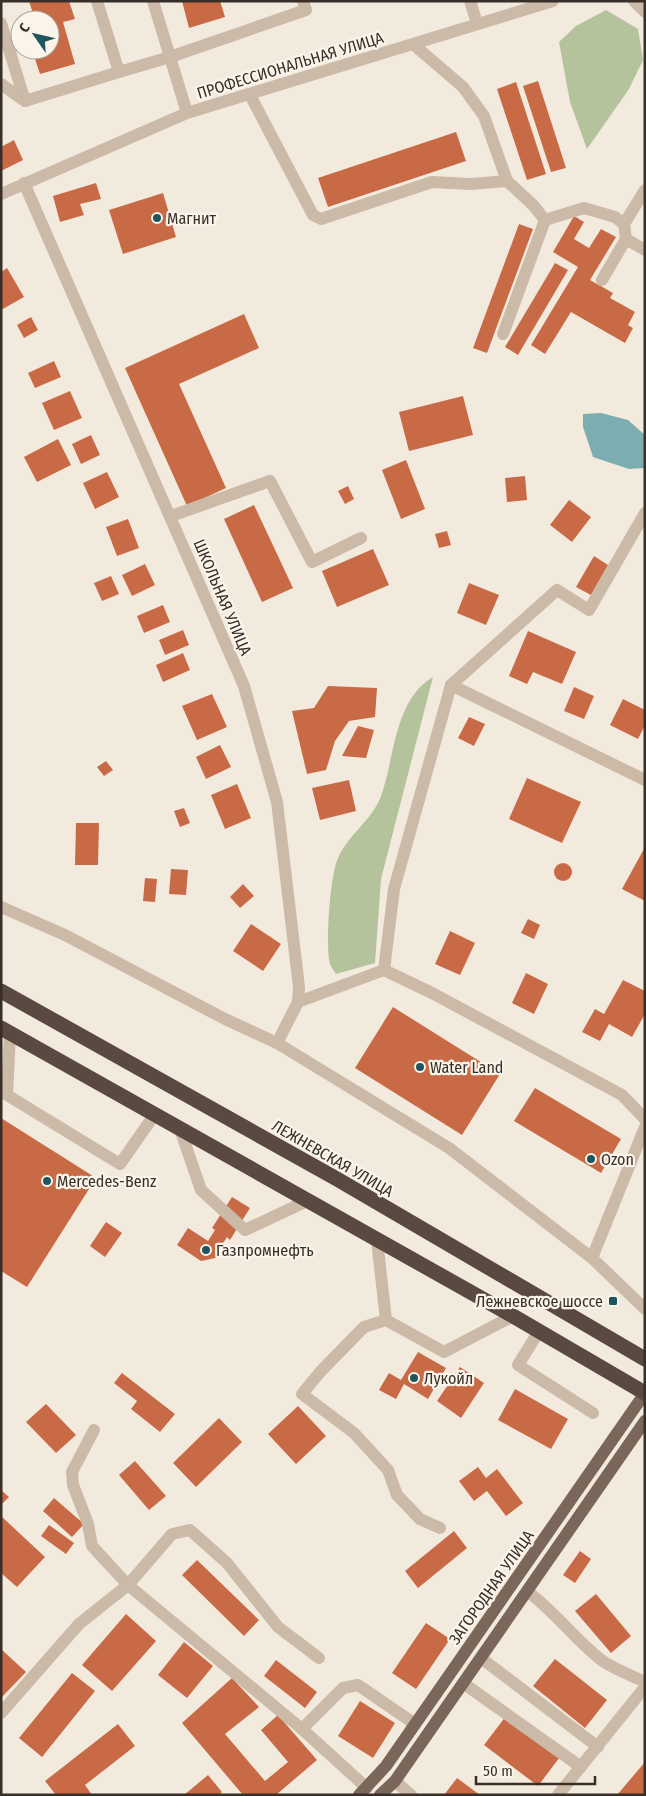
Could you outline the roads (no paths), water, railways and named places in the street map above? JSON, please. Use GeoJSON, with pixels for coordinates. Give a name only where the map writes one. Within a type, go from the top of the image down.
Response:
{"type":"FeatureCollection","features":[{"type":"Feature","properties":{"kind":"highway","name":"ЛЕЖНЕВСКАЯ УЛИЦА"},"geometry":{"type":"LineString","coordinates":[[1,991],[337,1179],[645,1359]]}},
{"type":"Feature","properties":{"kind":"highway"},"geometry":{"type":"LineString","coordinates":[[6,1030],[513,1316],[645,1393]]}},
{"type":"Feature","properties":{"kind":"main road","name":"ЗАГОРОДНАЯ УЛИЦА"},"geometry":{"type":"LineString","coordinates":[[363,1792],[386,1766],[645,1393]]}},
{"type":"Feature","properties":{"kind":"main road","name":"ЗАГОРОДНАЯ УЛИЦА"},"geometry":{"type":"LineString","coordinates":[[380,1795],[395,1781],[645,1421]]}},
{"type":"Feature","properties":{"kind":"street"},"geometry":{"type":"LineString","coordinates":[[97,1],[119,72]]}},
{"type":"Feature","properties":{"kind":"street"},"geometry":{"type":"LineString","coordinates":[[153,1],[186,113]]}},
{"type":"Feature","properties":{"kind":"street"},"geometry":{"type":"LineString","coordinates":[[25,101],[170,58],[306,10],[303,1]]}},
{"type":"Feature","properties":{"kind":"street"},"geometry":{"type":"LineString","coordinates":[[470,1],[477,24]]}},
{"type":"Feature","properties":{"kind":"street","name":"ПРОФЕССИОНАЛЬНАЯ УЛИЦА"},"geometry":{"type":"LineString","coordinates":[[1,194],[186,113],[250,96],[553,1]]}},
{"type":"Feature","properties":{"kind":"street"},"geometry":{"type":"LineString","coordinates":[[634,1],[645,12]]}},
{"type":"Feature","properties":{"kind":"street"},"geometry":{"type":"LineString","coordinates":[[1,23],[25,101]]}},
{"type":"Feature","properties":{"kind":"street"},"geometry":{"type":"LineString","coordinates":[[414,45],[463,87],[484,116],[507,181],[533,205],[545,220]]}},
{"type":"Feature","properties":{"kind":"street"},"geometry":{"type":"LineString","coordinates":[[1,84],[25,101]]}},
{"type":"Feature","properties":{"kind":"street"},"geometry":{"type":"LineString","coordinates":[[250,96],[313,214],[321,219],[432,182],[471,184],[507,181]]}},
{"type":"Feature","properties":{"kind":"street","name":"ШКОЛЬНАЯ УЛИЦА"},"geometry":{"type":"LineString","coordinates":[[24,183],[244,686],[277,802],[299,987],[298,1002],[277,1043]]}},
{"type":"Feature","properties":{"kind":"street"},"geometry":{"type":"LineString","coordinates":[[602,280],[626,239],[624,224],[645,190]]}},
{"type":"Feature","properties":{"kind":"street"},"geometry":{"type":"LineString","coordinates":[[545,220],[584,208],[615,217],[624,224]]}},
{"type":"Feature","properties":{"kind":"street"},"geometry":{"type":"LineString","coordinates":[[503,334],[545,220]]}},
{"type":"Feature","properties":{"kind":"street"},"geometry":{"type":"LineString","coordinates":[[626,239],[645,250]]}},
{"type":"Feature","properties":{"kind":"street"},"geometry":{"type":"LineString","coordinates":[[171,516],[270,482],[312,562],[361,538]]}},
{"type":"Feature","properties":{"kind":"street"},"geometry":{"type":"LineString","coordinates":[[384,970],[394,889],[451,685],[557,590],[589,610],[645,513]]}},
{"type":"Feature","properties":{"kind":"street"},"geometry":{"type":"LineString","coordinates":[[451,685],[645,780]]}},
{"type":"Feature","properties":{"kind":"street"},"geometry":{"type":"LineString","coordinates":[[1,907],[65,935],[225,1019],[277,1043],[448,1148],[592,1258],[645,1309]]}},
{"type":"Feature","properties":{"kind":"street"},"geometry":{"type":"LineString","coordinates":[[298,1002],[384,970],[432,993],[622,1095],[645,1119]]}},
{"type":"Feature","properties":{"kind":"street"},"geometry":{"type":"LineString","coordinates":[[6,1030],[7,1095],[120,1164],[155,1114]]}},
{"type":"Feature","properties":{"kind":"street"},"geometry":{"type":"LineString","coordinates":[[592,1258],[645,1127]]}},
{"type":"Feature","properties":{"kind":"street"},"geometry":{"type":"LineString","coordinates":[[180,1129],[200,1190],[245,1230],[307,1201]]}},
{"type":"Feature","properties":{"kind":"street"},"geometry":{"type":"LineString","coordinates":[[377,1240],[386,1320]]}},
{"type":"Feature","properties":{"kind":"street"},"geometry":{"type":"LineString","coordinates":[[440,1528],[420,1519],[396,1495],[388,1470],[354,1433],[302,1394],[321,1371],[364,1327],[386,1320],[444,1352],[513,1316]]}},
{"type":"Feature","properties":{"kind":"street"},"geometry":{"type":"LineString","coordinates":[[539,1331],[518,1365],[593,1413]]}},
{"type":"Feature","properties":{"kind":"street"},"geometry":{"type":"LineString","coordinates":[[94,1430],[72,1472],[73,1485],[88,1524],[92,1546],[128,1585],[302,1729],[363,1792]]}},
{"type":"Feature","properties":{"kind":"street"},"geometry":{"type":"LineString","coordinates":[[1,1713],[79,1624],[128,1585],[172,1534],[190,1530],[227,1563],[278,1627],[319,1658]]}},
{"type":"Feature","properties":{"kind":"street"},"geometry":{"type":"LineString","coordinates":[[527,1591],[542,1602],[570,1632],[602,1661],[645,1682]]}},
{"type":"Feature","properties":{"kind":"street"},"geometry":{"type":"LineString","coordinates":[[481,1658],[598,1746]]}},
{"type":"Feature","properties":{"kind":"street"},"geometry":{"type":"LineString","coordinates":[[463,1683],[581,1767]]}},
{"type":"Feature","properties":{"kind":"street"},"geometry":{"type":"LineString","coordinates":[[302,1729],[343,1688],[358,1685],[415,1724]]}},
{"type":"Feature","properties":{"kind":"street"},"geometry":{"type":"LineString","coordinates":[[558,1795],[645,1687]]}},
{"type":"Feature","properties":{"kind":"street"},"geometry":{"type":"LineString","coordinates":[[395,1781],[411,1795]]}},
{"type":"Feature","properties":{"kind":"water"},"geometry":{"type":"Polygon","coordinates":[[[601,413],[628,420],[645,435],[645,468],[629,469],[593,457],[583,427],[583,414],[601,413]]]}},
{"type":"Feature","properties":{"kind":"place","name":"Магнит"},"geometry":{"type":"Point","coordinates":[157,218]}},
{"type":"Feature","properties":{"kind":"place","name":"Water Land"},"geometry":{"type":"Point","coordinates":[420,1067]}},
{"type":"Feature","properties":{"kind":"place","name":"Ozon"},"geometry":{"type":"Point","coordinates":[591,1159]}},
{"type":"Feature","properties":{"kind":"place","name":"Mercedes-Benz"},"geometry":{"type":"Point","coordinates":[47,1181]}},
{"type":"Feature","properties":{"kind":"place","name":"Газпромнефть"},"geometry":{"type":"Point","coordinates":[206,1250]}},
{"type":"Feature","properties":{"kind":"place","name":"Лежневское шоссе"},"geometry":{"type":"Point","coordinates":[613,1301]}},
{"type":"Feature","properties":{"kind":"place","name":"Лукойл"},"geometry":{"type":"Point","coordinates":[414,1378]}}]}
